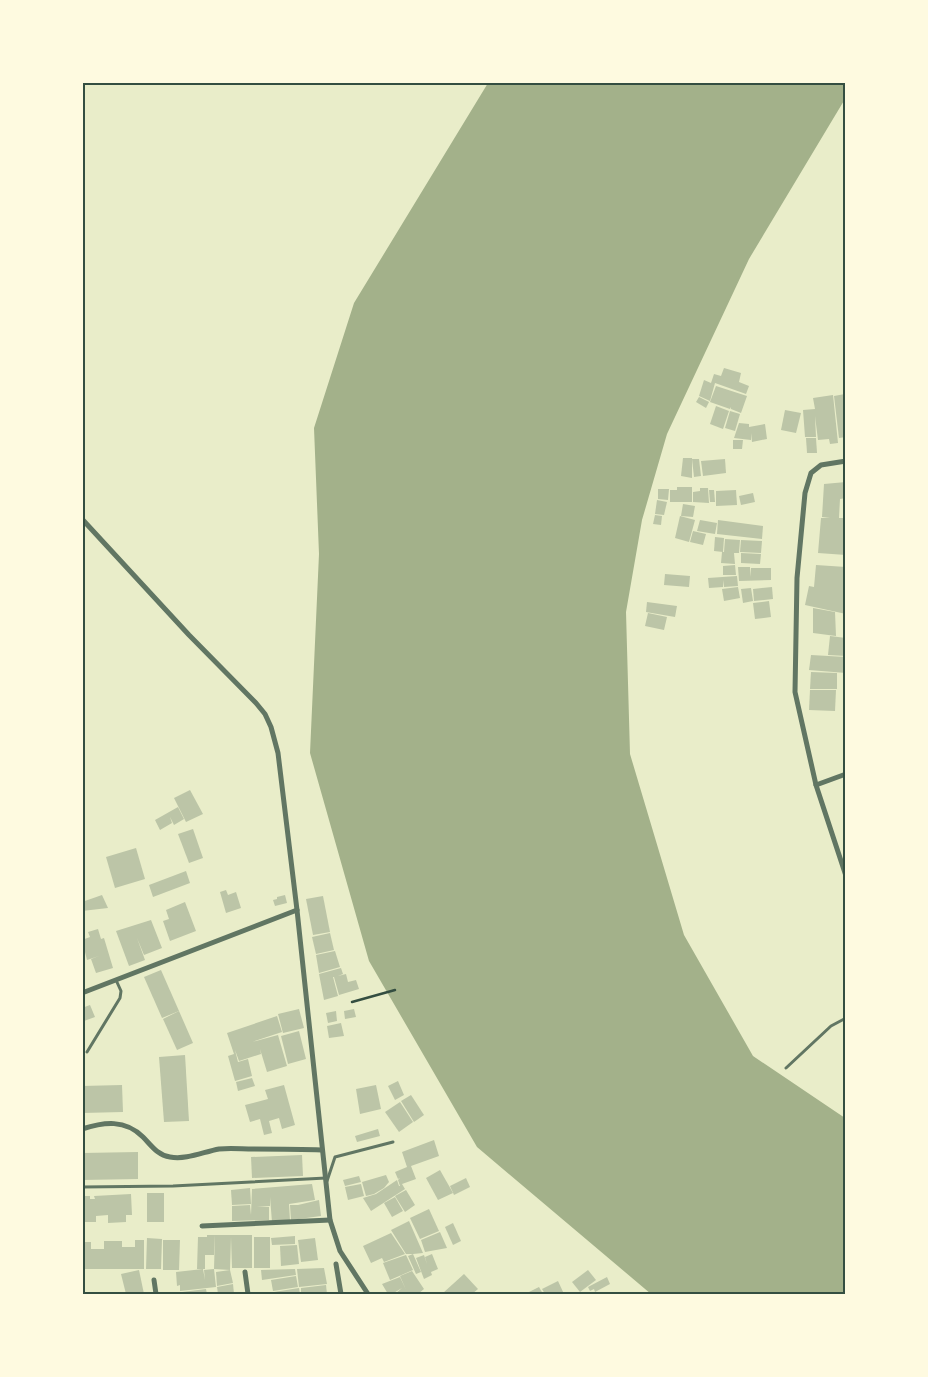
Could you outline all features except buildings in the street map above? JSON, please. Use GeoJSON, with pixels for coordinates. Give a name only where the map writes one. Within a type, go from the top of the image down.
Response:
{"type":"FeatureCollection","features":[{"type":"Feature","properties":{"kind":"street"},"geometry":{"type":"LineString","coordinates":[[846,460],[821,465],[811,473],[805,493],[797,578],[795,692],[816,785],[846,876]]}},
{"type":"Feature","properties":{"kind":"street"},"geometry":{"type":"LineString","coordinates":[[82,519],[264,714],[271,727],[278,753],[297,910],[330,1220],[340,1251],[358,1282],[368,1294]]}},
{"type":"Feature","properties":{"kind":"street"},"geometry":{"type":"LineString","coordinates":[[816,785],[846,774]]}},
{"type":"Feature","properties":{"kind":"street"},"geometry":{"type":"LineString","coordinates":[[82,993],[297,910]]}},
{"type":"Feature","properties":{"kind":"street"},"geometry":{"type":"LineString","coordinates":[[82,1129],[105,1123],[120,1124],[132,1128],[152,1148],[162,1155],[170,1157],[181,1157],[220,1149],[291,1148],[322,1150]]}},
{"type":"Feature","properties":{"kind":"street"},"geometry":{"type":"LineString","coordinates":[[202,1226],[330,1220]]}},
{"type":"Feature","properties":{"kind":"street"},"geometry":{"type":"LineString","coordinates":[[336,1264],[341,1294]]}},
{"type":"Feature","properties":{"kind":"street"},"geometry":{"type":"LineString","coordinates":[[245,1272],[248,1294]]}},
{"type":"Feature","properties":{"kind":"street"},"geometry":{"type":"LineString","coordinates":[[154,1280],[156,1294]]}},
{"type":"Feature","properties":{"kind":"lane"},"geometry":{"type":"LineString","coordinates":[[88,1052],[120,998],[121,991],[116,980]]}},
{"type":"Feature","properties":{"kind":"lane"},"geometry":{"type":"LineString","coordinates":[[786,1068],[831,1026],[846,1018]]}},
{"type":"Feature","properties":{"kind":"lane"},"geometry":{"type":"LineString","coordinates":[[82,1187],[172,1186],[326,1180],[334,1157],[393,1142]]}},
{"type":"Feature","properties":{"kind":"path"},"geometry":{"type":"LineString","coordinates":[[352,1002],[395,990]]}},
{"type":"Feature","properties":{"kind":"shaded area"},"geometry":{"type":"Polygon","coordinates":[[[488,83],[845,83],[845,99],[749,259],[667,434],[642,520],[626,612],[630,754],[684,935],[753,1056],[845,1118],[845,1294],[651,1294],[477,1147],[369,961],[310,753],[319,554],[314,428],[354,303],[488,83]]]}}]}
